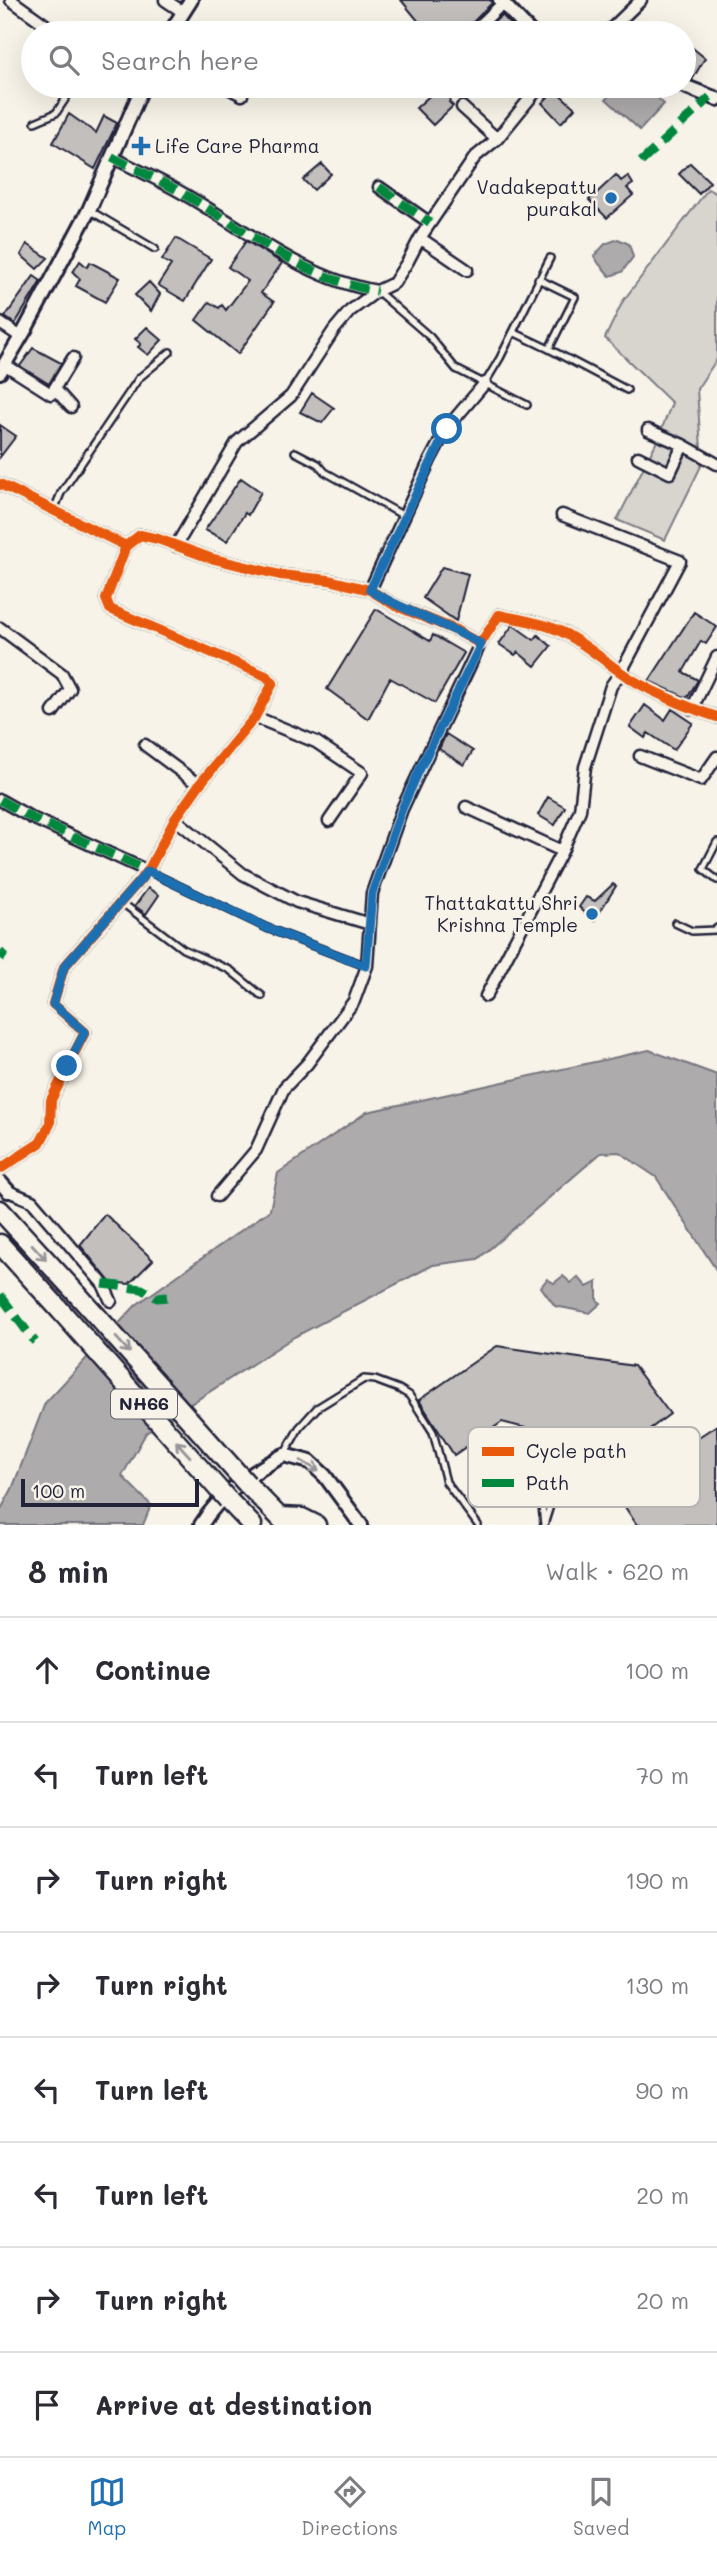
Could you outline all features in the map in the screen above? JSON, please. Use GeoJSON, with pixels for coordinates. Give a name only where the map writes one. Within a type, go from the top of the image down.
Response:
{"type":"FeatureCollection","features":[{"type":"Feature","properties":{"kind":"highway","name":"NH66"},"geometry":{"type":"LineString","coordinates":[[0,1210],[283,1521]]}},
{"type":"Feature","properties":{"kind":"highway","name":"NH66"},"geometry":{"type":"LineString","coordinates":[[0,1244],[252,1525]]}},
{"type":"Feature","properties":{"kind":"highway"},"geometry":{"type":"LineString","coordinates":[[283,1521],[302,1518],[316,1525]]}},
{"type":"Feature","properties":{"kind":"street"},"geometry":{"type":"LineString","coordinates":[[12,0],[41,21]]}},
{"type":"Feature","properties":{"kind":"street"},"geometry":{"type":"LineString","coordinates":[[165,0],[183,12]]}},
{"type":"Feature","properties":{"kind":"street"},"geometry":{"type":"LineString","coordinates":[[177,21],[191,0]]}},
{"type":"Feature","properties":{"kind":"street"},"geometry":{"type":"LineString","coordinates":[[619,21],[641,0]]}},
{"type":"Feature","properties":{"kind":"street"},"geometry":{"type":"LineString","coordinates":[[484,21],[502,2],[520,21]]}},
{"type":"Feature","properties":{"kind":"street"},"geometry":{"type":"LineString","coordinates":[[696,90],[716,97]]}},
{"type":"Feature","properties":{"kind":"street"},"geometry":{"type":"LineString","coordinates":[[74,358],[51,394],[2,368],[89,210],[137,98]]}},
{"type":"Feature","properties":{"kind":"street"},"geometry":{"type":"LineString","coordinates":[[176,546],[237,442],[291,396],[334,330],[350,312],[377,291],[394,283],[420,237],[475,157],[497,139],[530,98]]}},
{"type":"Feature","properties":{"kind":"street"},"geometry":{"type":"LineString","coordinates":[[462,107],[497,139]]}},
{"type":"Feature","properties":{"kind":"street"},"geometry":{"type":"LineString","coordinates":[[111,157],[186,194],[289,260],[356,288],[377,291]]}},
{"type":"Feature","properties":{"kind":"street"},"geometry":{"type":"LineString","coordinates":[[379,187],[430,223]]}},
{"type":"Feature","properties":{"kind":"street"},"geometry":{"type":"LineString","coordinates":[[420,237],[467,270]]}},
{"type":"Feature","properties":{"kind":"street"},"geometry":{"type":"LineString","coordinates":[[0,323],[21,337]]}},
{"type":"Feature","properties":{"kind":"street"},"geometry":{"type":"LineString","coordinates":[[370,590],[447,429],[485,383]]}},
{"type":"Feature","properties":{"kind":"street"},"geometry":{"type":"LineString","coordinates":[[55,389],[71,407]]}},
{"type":"Feature","properties":{"kind":"street"},"geometry":{"type":"LineString","coordinates":[[648,429],[717,464]]}},
{"type":"Feature","properties":{"kind":"street"},"geometry":{"type":"LineString","coordinates":[[638,457],[670,473],[683,445]]}},
{"type":"Feature","properties":{"kind":"street"},"geometry":{"type":"LineString","coordinates":[[0,484],[127,546]]}},
{"type":"Feature","properties":{"kind":"street"},"geometry":{"type":"LineString","coordinates":[[486,996],[562,851],[580,810],[585,767],[611,686],[680,561],[562,514]]}},
{"type":"Feature","properties":{"kind":"street"},"geometry":{"type":"LineString","coordinates":[[0,1169],[40,1143],[50,1124],[51,1100],[85,1032],[53,1004],[64,967],[148,871],[176,819],[199,785],[256,717],[273,683],[266,676],[110,609],[106,599],[127,546],[140,535],[158,538],[176,546],[280,576],[329,580],[370,590],[394,605],[456,630],[481,644]]}},
{"type":"Feature","properties":{"kind":"street"},"geometry":{"type":"LineString","coordinates":[[217,1196],[256,1150],[284,1088],[307,1064],[355,1001],[366,966],[372,893],[402,809],[481,644],[499,615],[539,623],[565,633],[599,654],[621,672],[692,709],[717,717]]}},
{"type":"Feature","properties":{"kind":"street"},"geometry":{"type":"LineString","coordinates":[[0,628],[62,674],[70,689],[53,712]]}},
{"type":"Feature","properties":{"kind":"street"},"geometry":{"type":"LineString","coordinates":[[692,709],[717,657]]}},
{"type":"Feature","properties":{"kind":"street"},"geometry":{"type":"LineString","coordinates":[[256,717],[316,742],[362,773],[329,821]]}},
{"type":"Feature","properties":{"kind":"street"},"geometry":{"type":"LineString","coordinates":[[145,744],[199,785]]}},
{"type":"Feature","properties":{"kind":"street"},"geometry":{"type":"LineString","coordinates":[[640,756],[701,780],[717,757]]}},
{"type":"Feature","properties":{"kind":"street"},"geometry":{"type":"LineString","coordinates":[[0,800],[32,818],[148,871]]}},
{"type":"Feature","properties":{"kind":"street"},"geometry":{"type":"LineString","coordinates":[[466,807],[562,851]]}},
{"type":"Feature","properties":{"kind":"street"},"geometry":{"type":"LineString","coordinates":[[176,819],[243,874],[297,902],[370,924]]}},
{"type":"Feature","properties":{"kind":"street"},"geometry":{"type":"LineString","coordinates":[[4,1186],[32,1201],[103,1284],[111,1301]]}},
{"type":"Feature","properties":{"kind":"street"},"geometry":{"type":"LineString","coordinates":[[201,1525],[213,1506],[250,1474],[284,1455],[310,1462],[325,1476],[361,1525]]}},
{"type":"Feature","properties":{"kind":"lane"},"geometry":{"type":"LineString","coordinates":[[35,122],[57,113],[66,98]]}},
{"type":"Feature","properties":{"kind":"lane"},"geometry":{"type":"LineString","coordinates":[[89,210],[155,249]]}},
{"type":"Feature","properties":{"kind":"lane"},"geometry":{"type":"LineString","coordinates":[[485,383],[550,258]]}},
{"type":"Feature","properties":{"kind":"lane"},"geometry":{"type":"LineString","coordinates":[[538,279],[575,297],[549,349]]}},
{"type":"Feature","properties":{"kind":"lane"},"geometry":{"type":"LineString","coordinates":[[377,291],[430,337],[456,369],[527,405]]}},
{"type":"Feature","properties":{"kind":"lane"},"geometry":{"type":"LineString","coordinates":[[513,332],[627,390]]}},
{"type":"Feature","properties":{"kind":"lane"},"geometry":{"type":"LineString","coordinates":[[54,510],[61,493],[139,378],[170,352]]}},
{"type":"Feature","properties":{"kind":"lane"},"geometry":{"type":"LineString","coordinates":[[295,452],[404,516]]}},
{"type":"Feature","properties":{"kind":"lane"},"geometry":{"type":"LineString","coordinates":[[717,842],[703,869],[717,880]]}},
{"type":"Feature","properties":{"kind":"lane"},"geometry":{"type":"LineString","coordinates":[[148,871],[267,928],[366,966]]}},
{"type":"Feature","properties":{"kind":"lane"},"geometry":{"type":"LineString","coordinates":[[121,902],[183,949],[230,970],[262,996]]}},
{"type":"Feature","properties":{"kind":"lane"},"geometry":{"type":"LineString","coordinates":[[675,923],[692,931],[717,928]]}},
{"type":"Feature","properties":{"kind":"lane"},"geometry":{"type":"LineString","coordinates":[[284,1455],[299,1428],[317,1409],[364,1379],[375,1380],[409,1395],[433,1432],[446,1482],[478,1525]]}},
{"type":"Feature","properties":{"kind":"lane"},"geometry":{"type":"LineString","coordinates":[[542,1507],[544,1525]]}},
{"type":"Feature","properties":{"kind":"lane"},"geometry":{"type":"LineString","coordinates":[[544,1525],[550,1507]]}},
{"type":"Feature","properties":{"kind":"shaded area"},"geometry":{"type":"Polygon","coordinates":[[[658,98],[664,104],[640,130],[606,99],[658,98]]]}},
{"type":"Feature","properties":{"kind":"shaded area"},"geometry":{"type":"Polygon","coordinates":[[[708,189],[717,194],[717,359],[697,389],[702,464],[665,540],[617,520],[656,443],[672,403],[605,338],[623,301],[708,189]]]}},
{"type":"Feature","properties":{"kind":"shaded area"},"geometry":{"type":"Polygon","coordinates":[[[618,239],[629,244],[633,257],[622,272],[610,276],[594,256],[605,244],[618,239]]]}},
{"type":"Feature","properties":{"kind":"shaded area"},"geometry":{"type":"Polygon","coordinates":[[[649,1050],[717,1075],[717,1271],[656,1177],[619,1152],[601,1153],[478,1259],[433,1265],[294,1337],[146,1433],[122,1476],[151,1505],[143,1525],[0,1525],[0,1511],[12,1489],[45,1403],[136,1305],[270,1210],[278,1173],[367,1112],[649,1050]]]}},
{"type":"Feature","properties":{"kind":"shaded area"},"geometry":{"type":"Polygon","coordinates":[[[563,1276],[571,1283],[578,1277],[587,1287],[597,1282],[597,1300],[601,1303],[590,1313],[555,1306],[541,1287],[547,1279],[554,1283],[563,1276]]]}},
{"type":"Feature","properties":{"kind":"building"},"geometry":{"type":"Polygon","coordinates":[[[401,0],[490,0],[492,3],[474,21],[418,21],[401,0]]]}},
{"type":"Feature","properties":{"kind":"building"},"geometry":{"type":"Polygon","coordinates":[[[502,15],[508,21],[495,21],[502,15]]]}},
{"type":"Feature","properties":{"kind":"building"},"geometry":{"type":"Polygon","coordinates":[[[696,51],[705,58],[696,73],[696,51]]]}},
{"type":"Feature","properties":{"kind":"building"},"geometry":{"type":"Polygon","coordinates":[[[427,98],[452,98],[449,102],[453,106],[433,125],[416,108],[427,98]]]}},
{"type":"Feature","properties":{"kind":"building"},"geometry":{"type":"Polygon","coordinates":[[[547,98],[564,98],[575,108],[561,123],[542,103],[547,98]]]}},
{"type":"Feature","properties":{"kind":"building"},"geometry":{"type":"Polygon","coordinates":[[[69,114],[96,133],[104,116],[117,123],[95,169],[53,143],[69,114]]]}},
{"type":"Feature","properties":{"kind":"building"},"geometry":{"type":"Polygon","coordinates":[[[690,163],[710,182],[699,194],[679,174],[690,163]]]}},
{"type":"Feature","properties":{"kind":"building"},"geometry":{"type":"Polygon","coordinates":[[[322,164],[331,174],[314,190],[303,180],[322,164]]]}},
{"type":"Feature","properties":{"kind":"building","name":"Vadakepattu purakal"},"geometry":{"type":"Polygon","coordinates":[[[616,175],[621,181],[628,176],[633,184],[627,188],[633,195],[607,218],[589,200],[616,175]]]}},
{"type":"Feature","properties":{"kind":"building"},"geometry":{"type":"Polygon","coordinates":[[[176,238],[211,259],[185,301],[158,285],[171,265],[162,260],[176,238]]]}},
{"type":"Feature","properties":{"kind":"building"},"geometry":{"type":"Polygon","coordinates":[[[246,241],[282,263],[261,293],[274,302],[238,354],[196,320],[209,302],[219,308],[222,305],[226,310],[248,281],[228,267],[246,241]]]}},
{"type":"Feature","properties":{"kind":"building"},"geometry":{"type":"Polygon","coordinates":[[[27,244],[48,258],[37,269],[21,255],[27,244]]]}},
{"type":"Feature","properties":{"kind":"building"},"geometry":{"type":"Polygon","coordinates":[[[80,261],[87,267],[90,262],[120,278],[105,302],[76,286],[80,279],[73,272],[80,261]]]}},
{"type":"Feature","properties":{"kind":"building"},"geometry":{"type":"Polygon","coordinates":[[[34,276],[41,281],[15,324],[5,317],[34,276]]]}},
{"type":"Feature","properties":{"kind":"building"},"geometry":{"type":"Polygon","coordinates":[[[149,282],[160,294],[151,311],[135,295],[149,282]]]}},
{"type":"Feature","properties":{"kind":"building"},"geometry":{"type":"Polygon","coordinates":[[[147,327],[162,340],[148,355],[138,347],[141,344],[135,339],[147,327]]]}},
{"type":"Feature","properties":{"kind":"building"},"geometry":{"type":"Polygon","coordinates":[[[33,348],[61,363],[49,384],[20,366],[33,348]]]}},
{"type":"Feature","properties":{"kind":"building"},"geometry":{"type":"Polygon","coordinates":[[[312,393],[334,408],[322,423],[300,412],[312,393]]]}},
{"type":"Feature","properties":{"kind":"building"},"geometry":{"type":"Polygon","coordinates":[[[0,425],[16,436],[0,457],[0,425]]]}},
{"type":"Feature","properties":{"kind":"building"},"geometry":{"type":"Polygon","coordinates":[[[241,478],[261,492],[248,515],[245,513],[227,541],[205,530],[241,478]]]}},
{"type":"Feature","properties":{"kind":"building"},"geometry":{"type":"Polygon","coordinates":[[[442,567],[468,574],[456,621],[423,598],[442,567]]]}},
{"type":"Feature","properties":{"kind":"building"},"geometry":{"type":"Polygon","coordinates":[[[376,609],[430,641],[433,635],[464,653],[435,703],[390,678],[368,719],[327,689],[376,609]]]}},
{"type":"Feature","properties":{"kind":"building"},"geometry":{"type":"Polygon","coordinates":[[[694,612],[717,627],[706,644],[701,641],[683,672],[698,680],[687,698],[649,681],[694,612]]]}},
{"type":"Feature","properties":{"kind":"building"},"geometry":{"type":"Polygon","coordinates":[[[513,625],[534,640],[538,635],[551,646],[535,666],[518,652],[515,655],[499,644],[513,625]]]}},
{"type":"Feature","properties":{"kind":"building"},"geometry":{"type":"Polygon","coordinates":[[[645,705],[665,720],[672,709],[693,723],[674,750],[648,733],[645,738],[630,727],[645,705]]]}},
{"type":"Feature","properties":{"kind":"building"},"geometry":{"type":"Polygon","coordinates":[[[446,734],[473,751],[464,765],[439,749],[446,734]]]}},
{"type":"Feature","properties":{"kind":"building"},"geometry":{"type":"Polygon","coordinates":[[[548,797],[565,807],[555,825],[538,815],[548,797]]]}},
{"type":"Feature","properties":{"kind":"building","name":"Thattakattu Shri Krishna Temple"},"geometry":{"type":"Polygon","coordinates":[[[613,884],[616,886],[594,921],[579,907],[586,897],[595,901],[613,884]]]}},
{"type":"Feature","properties":{"kind":"building"},"geometry":{"type":"Polygon","coordinates":[[[148,888],[159,895],[146,914],[135,906],[148,888]]]}},
{"type":"Feature","properties":{"kind":"building"},"geometry":{"type":"Polygon","coordinates":[[[105,1214],[153,1260],[129,1284],[110,1282],[80,1245],[105,1214]]]}},
{"type":"Feature","properties":{"kind":"building"},"geometry":{"type":"Polygon","coordinates":[[[497,1346],[634,1366],[670,1414],[653,1427],[522,1427],[502,1422],[495,1427],[468,1427],[468,1445],[454,1455],[419,1400],[497,1346]]]}},
{"type":"Feature","properties":{"kind":"building"},"geometry":{"type":"Polygon","coordinates":[[[717,1425],[717,1525],[637,1525],[625,1507],[700,1507],[700,1436],[717,1425]]]}},
{"type":"Feature","properties":{"kind":"marked path"},"geometry":{"type":"LineString","coordinates":[[641,162],[710,97]]}},
{"type":"Feature","properties":{"kind":"marked path"},"geometry":{"type":"LineString","coordinates":[[112,157],[180,192],[302,265],[351,285],[377,291]]}},
{"type":"Feature","properties":{"kind":"marked path"},"geometry":{"type":"LineString","coordinates":[[379,187],[430,223]]}},
{"type":"Feature","properties":{"kind":"marked path"},"geometry":{"type":"LineString","coordinates":[[0,800],[32,818],[148,871]]}},
{"type":"Feature","properties":{"kind":"marked path"},"geometry":{"type":"LineString","coordinates":[[0,952],[3,955],[0,959]]}},
{"type":"Feature","properties":{"kind":"marked path"},"geometry":{"type":"LineString","coordinates":[[103,1284],[142,1289],[157,1298],[167,1297]]}},
{"type":"Feature","properties":{"kind":"marked path"},"geometry":{"type":"LineString","coordinates":[[0,1295],[35,1342]]}},
{"type":"Feature","properties":{"kind":"cycle path"},"geometry":{"type":"LineString","coordinates":[[0,484],[126,546],[106,599],[110,609],[266,676],[273,683],[255,717],[175,819],[148,871],[64,967],[53,1004],[85,1032],[51,1100],[50,1124],[40,1143],[0,1169]]}},
{"type":"Feature","properties":{"kind":"cycle path"},"geometry":{"type":"LineString","coordinates":[[126,546],[140,535],[210,558],[280,575],[329,580],[370,590],[394,605],[456,630],[480,644],[499,615],[542,624],[573,638],[641,685],[717,717]]}},
{"type":"Feature","properties":{"kind":"place","name":"Life Care Pharma"},"geometry":{"type":"Point","coordinates":[141,146]}},
{"type":"Feature","properties":{"kind":"place","name":"Vadakepattu purakal"},"geometry":{"type":"Point","coordinates":[611,198]}},
{"type":"Feature","properties":{"kind":"place","name":"Thattakattu Shri Krishna Temple"},"geometry":{"type":"Point","coordinates":[592,914]}},
{"type":"Feature","properties":{"kind":"route"},"geometry":{"type":"LineString","coordinates":[[67,1066],[85,1032],[53,1004],[64,967],[148,871],[267,928],[366,966],[372,893],[402,809],[481,644],[456,630],[394,605],[370,590],[447,429]]}}]}
